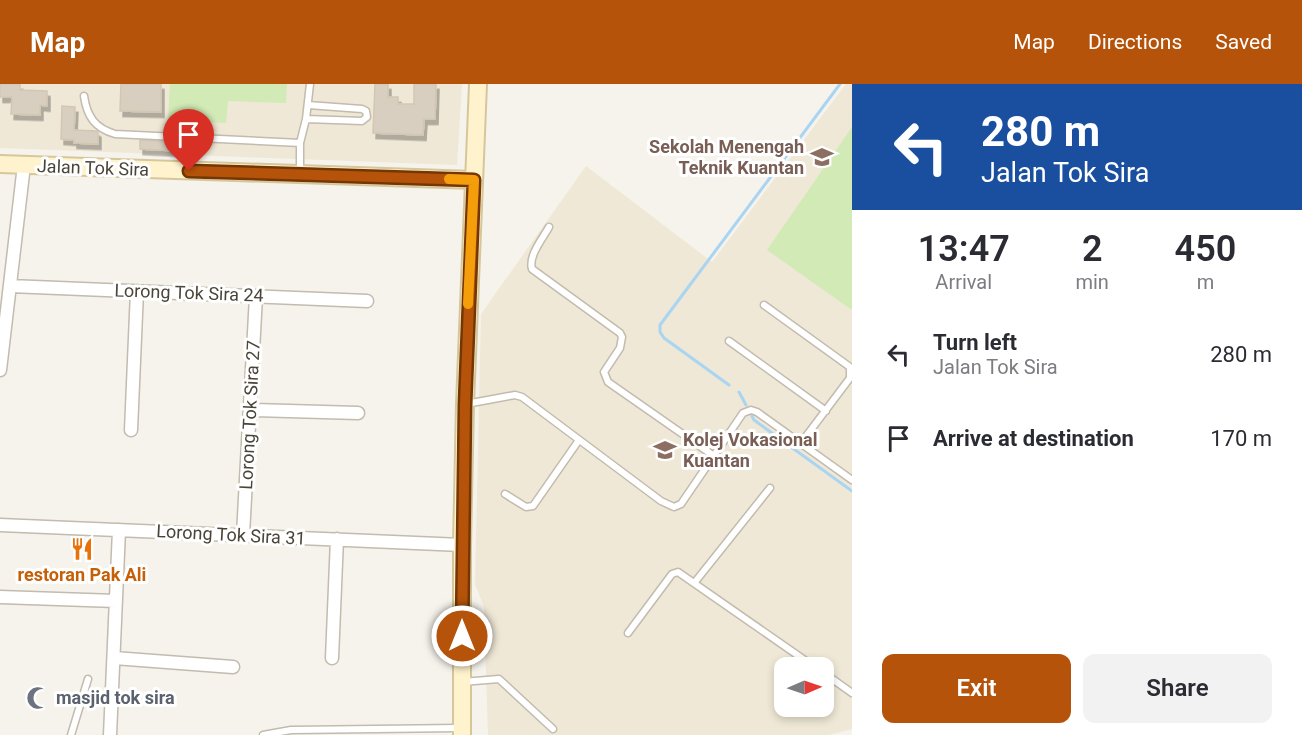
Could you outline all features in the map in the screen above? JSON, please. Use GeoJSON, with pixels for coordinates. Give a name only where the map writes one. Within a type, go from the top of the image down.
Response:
{"type":"FeatureCollection","features":[{"type":"Feature","properties":{"kind":"street"},"geometry":{"type":"LineString","coordinates":[[461,732],[465,404],[478,84]]}},
{"type":"Feature","properties":{"kind":"street","name":"Jalan Tok Sira"},"geometry":{"type":"LineString","coordinates":[[0,164],[474,180]]}},
{"type":"Feature","properties":{"kind":"street"},"geometry":{"type":"LineString","coordinates":[[0,370],[24,165]]}},
{"type":"Feature","properties":{"kind":"street","name":"Lorong Tok Sira 24"},"geometry":{"type":"LineString","coordinates":[[10,286],[367,301]]}},
{"type":"Feature","properties":{"kind":"street"},"geometry":{"type":"LineString","coordinates":[[131,430],[137,291]]}},
{"type":"Feature","properties":{"kind":"street","name":"Lorong Tok Sira 27"},"geometry":{"type":"LineString","coordinates":[[243,535],[256,296]]}},
{"type":"Feature","properties":{"kind":"street"},"geometry":{"type":"LineString","coordinates":[[251,410],[358,414]]}},
{"type":"Feature","properties":{"kind":"street","name":"Lorong Tok Sira 31"},"geometry":{"type":"LineString","coordinates":[[0,525],[462,545]]}},
{"type":"Feature","properties":{"kind":"street"},"geometry":{"type":"LineString","coordinates":[[110,735],[119,530]]}},
{"type":"Feature","properties":{"kind":"street"},"geometry":{"type":"LineString","coordinates":[[332,658],[337,539]]}},
{"type":"Feature","properties":{"kind":"street"},"geometry":{"type":"LineString","coordinates":[[0,597],[116,601]]}},
{"type":"Feature","properties":{"kind":"street"},"geometry":{"type":"LineString","coordinates":[[114,658],[233,667]]}},
{"type":"Feature","properties":{"kind":"lane"},"geometry":{"type":"LineString","coordinates":[[300,174],[300,143],[308,105],[309,84]]}},
{"type":"Feature","properties":{"kind":"lane"},"geometry":{"type":"LineString","coordinates":[[84,96],[86,109],[91,119],[99,128],[115,134],[300,143]]}},
{"type":"Feature","properties":{"kind":"lane"},"geometry":{"type":"LineString","coordinates":[[306,118],[362,121],[367,114],[365,109],[308,105]]}},
{"type":"Feature","properties":{"kind":"lane"},"geometry":{"type":"LineString","coordinates":[[549,227],[532,256],[530,264],[532,269],[620,333],[622,337],[620,348],[604,372],[608,382],[714,456]]}},
{"type":"Feature","properties":{"kind":"lane"},"geometry":{"type":"LineString","coordinates":[[764,304],[850,367],[850,378],[801,443]]}},
{"type":"Feature","properties":{"kind":"lane"},"geometry":{"type":"LineString","coordinates":[[729,341],[826,411]]}},
{"type":"Feature","properties":{"kind":"lane"},"geometry":{"type":"LineString","coordinates":[[465,404],[515,395],[522,397],[661,501],[674,507],[681,504],[743,413],[751,410],[852,480]]}},
{"type":"Feature","properties":{"kind":"lane"},"geometry":{"type":"LineString","coordinates":[[505,494],[526,507],[533,506],[579,440]]}},
{"type":"Feature","properties":{"kind":"lane"},"geometry":{"type":"LineString","coordinates":[[695,582],[770,488]]}},
{"type":"Feature","properties":{"kind":"lane"},"geometry":{"type":"LineString","coordinates":[[628,633],[672,574],[678,572],[801,657]]}},
{"type":"Feature","properties":{"kind":"lane"},"geometry":{"type":"LineString","coordinates":[[71,735],[88,679]]}},
{"type":"Feature","properties":{"kind":"lane"},"geometry":{"type":"LineString","coordinates":[[462,682],[499,679],[553,729]]}},
{"type":"Feature","properties":{"kind":"lane"},"geometry":{"type":"LineString","coordinates":[[834,680],[852,693]]}},
{"type":"Feature","properties":{"kind":"lane"},"geometry":{"type":"LineString","coordinates":[[263,735],[291,730],[461,732]]}},
{"type":"Feature","properties":{"kind":"shaded area"},"geometry":{"type":"Polygon","coordinates":[[[0,84],[462,84],[457,165],[0,148],[0,84]]]}},
{"type":"Feature","properties":{"kind":"shaded area","name":"Kolej Vokasional Kuantan"},"geometry":{"type":"Polygon","coordinates":[[[846,84],[852,84],[852,729],[829,735],[488,735],[484,607],[475,584],[481,314],[586,166],[712,262],[846,84]]]}},
{"type":"Feature","properties":{"kind":"green space"},"geometry":{"type":"Polygon","coordinates":[[[170,84],[287,84],[286,103],[228,101],[226,123],[168,120],[170,84]]]}},
{"type":"Feature","properties":{"kind":"green space"},"geometry":{"type":"Polygon","coordinates":[[[852,127],[852,310],[767,250],[852,127]]]}},
{"type":"Feature","properties":{"kind":"building"},"geometry":{"type":"Polygon","coordinates":[[[0,84],[20,84],[20,90],[47,91],[47,106],[40,105],[40,115],[11,114],[12,97],[0,97],[0,84]]]}},
{"type":"Feature","properties":{"kind":"building"},"geometry":{"type":"Polygon","coordinates":[[[121,84],[161,84],[161,112],[120,111],[121,84]]]}},
{"type":"Feature","properties":{"kind":"building"},"geometry":{"type":"Polygon","coordinates":[[[375,84],[388,84],[388,97],[398,97],[398,104],[414,104],[414,84],[436,84],[435,119],[424,119],[423,135],[373,133],[375,84]]]}},
{"type":"Feature","properties":{"kind":"building"},"geometry":{"type":"Polygon","coordinates":[[[62,106],[75,107],[74,130],[97,131],[98,144],[74,143],[74,140],[61,139],[62,106]]]}},
{"type":"Feature","properties":{"kind":"building"},"geometry":{"type":"Polygon","coordinates":[[[140,140],[179,142],[178,151],[140,149],[140,140]]]}},
{"type":"Feature","properties":{"kind":"waterway"},"geometry":{"type":"LineString","coordinates":[[729,385],[664,338],[660,332],[660,325],[840,84]]}},
{"type":"Feature","properties":{"kind":"waterway"},"geometry":{"type":"LineString","coordinates":[[739,392],[746,405]]}},
{"type":"Feature","properties":{"kind":"waterway"},"geometry":{"type":"LineString","coordinates":[[752,416],[754,420],[852,491]]}},
{"type":"Feature","properties":{"kind":"slow traffic"},"geometry":{"type":"LineString","coordinates":[[449,179],[474,180],[468,304]]}},
{"type":"Feature","properties":{"kind":"place","name":"Sekolah Menengah Teknik Kuantan"},"geometry":{"type":"Point","coordinates":[822,157]}},
{"type":"Feature","properties":{"kind":"place","name":"Kolej Vokasional Kuantan"},"geometry":{"type":"Point","coordinates":[665,450]}},
{"type":"Feature","properties":{"kind":"place","name":"restoran Pak Ali"},"geometry":{"type":"Point","coordinates":[82,549]}},
{"type":"Feature","properties":{"kind":"place","name":"masjid tok sira"},"geometry":{"type":"Point","coordinates":[38,698]}},
{"type":"Feature","properties":{"kind":"route"},"geometry":{"type":"LineString","coordinates":[[189,171],[474,180],[465,404],[462,636]]}}]}
